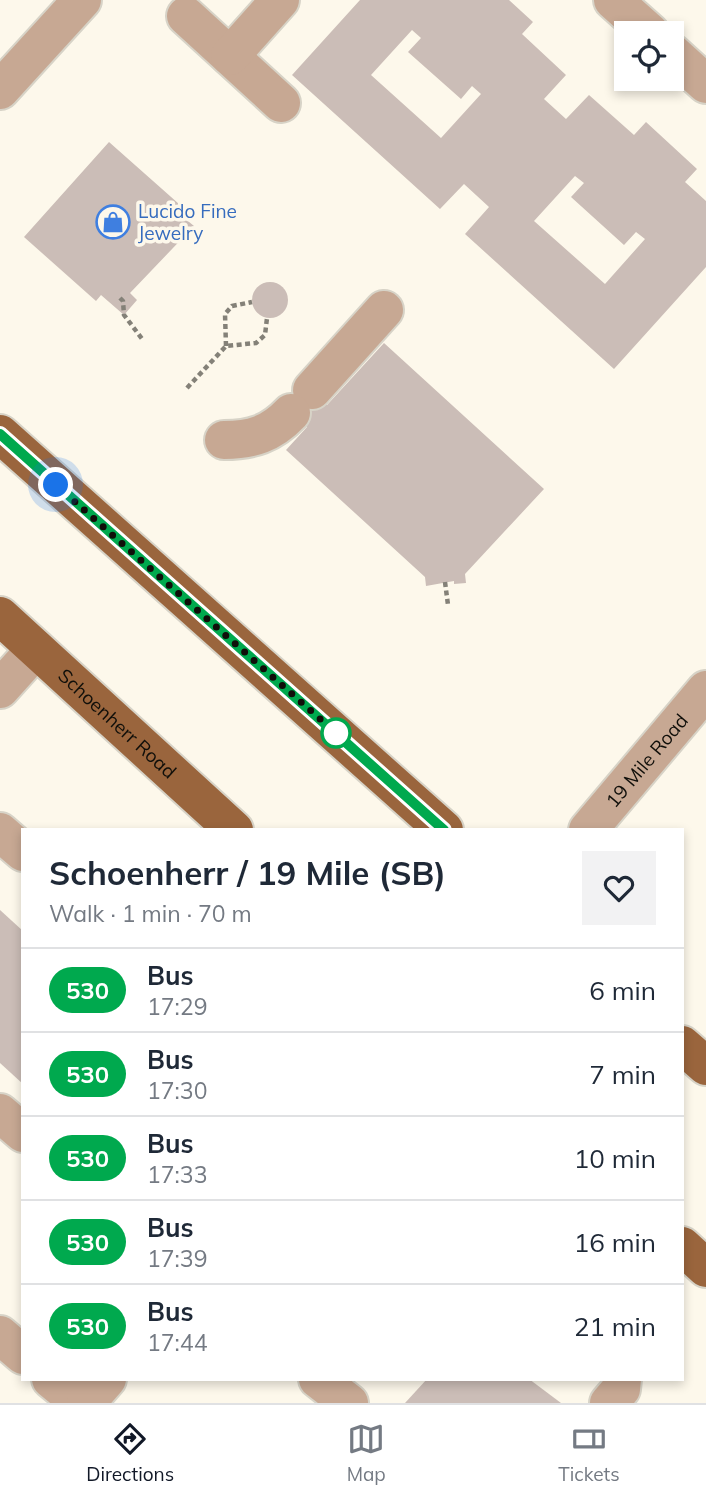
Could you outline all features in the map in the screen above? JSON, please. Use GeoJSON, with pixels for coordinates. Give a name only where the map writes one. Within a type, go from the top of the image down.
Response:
{"type":"FeatureCollection","features":[{"type":"Feature","properties":{"kind":"main road"},"geometry":{"type":"LineString","coordinates":[[0,434],[442,828]]}},
{"type":"Feature","properties":{"kind":"main road","name":"Schoenherr Road"},"geometry":{"type":"LineString","coordinates":[[0,617],[232,828]]}},
{"type":"Feature","properties":{"kind":"main road"},"geometry":{"type":"LineString","coordinates":[[684,1047],[706,1066]]}},
{"type":"Feature","properties":{"kind":"street"},"geometry":{"type":"LineString","coordinates":[[0,90],[82,0]]}},
{"type":"Feature","properties":{"kind":"street"},"geometry":{"type":"LineString","coordinates":[[230,56],[280,0]]}},
{"type":"Feature","properties":{"kind":"street"},"geometry":{"type":"LineString","coordinates":[[613,0],[637,21]]}},
{"type":"Feature","properties":{"kind":"street"},"geometry":{"type":"LineString","coordinates":[[186,16],[281,103]]}},
{"type":"Feature","properties":{"kind":"street"},"geometry":{"type":"LineString","coordinates":[[684,64],[706,84]]}},
{"type":"Feature","properties":{"kind":"street"},"geometry":{"type":"LineString","coordinates":[[224,440],[249,440],[258,436],[301,402],[384,310]]}},
{"type":"Feature","properties":{"kind":"street"},"geometry":{"type":"LineString","coordinates":[[0,689],[36,649]]}},
{"type":"Feature","properties":{"kind":"street","name":"19 Mile Road"},"geometry":{"type":"LineString","coordinates":[[590,828],[706,690]]}},
{"type":"Feature","properties":{"kind":"street"},"geometry":{"type":"LineString","coordinates":[[0,832],[21,850]]}},
{"type":"Feature","properties":{"kind":"street"},"geometry":{"type":"LineString","coordinates":[[0,1113],[21,1131]]}},
{"type":"Feature","properties":{"kind":"street"},"geometry":{"type":"LineString","coordinates":[[0,1335],[21,1353]]}},
{"type":"Feature","properties":{"kind":"street"},"geometry":{"type":"LineString","coordinates":[[53,1381],[80,1403]]}},
{"type":"Feature","properties":{"kind":"street"},"geometry":{"type":"LineString","coordinates":[[86,1403],[105,1381]]}},
{"type":"Feature","properties":{"kind":"path"},"geometry":{"type":"LineString","coordinates":[[120,298],[123,301],[124,315],[143,340]]}},
{"type":"Feature","properties":{"kind":"path"},"geometry":{"type":"LineString","coordinates":[[226,346],[225,314],[232,306],[252,302]]}},
{"type":"Feature","properties":{"kind":"path"},"geometry":{"type":"LineString","coordinates":[[187,388],[226,346],[256,343],[265,335],[267,318]]}},
{"type":"Feature","properties":{"kind":"path"},"geometry":{"type":"LineString","coordinates":[[445,582],[448,605]]}},
{"type":"Feature","properties":{"kind":"building"},"geometry":{"type":"Polygon","coordinates":[[[360,0],[509,0],[533,22],[522,34],[566,75],[544,99],[566,119],[589,95],[634,135],[646,122],[697,169],[685,182],[706,201],[706,267],[614,369],[465,234],[489,207],[464,184],[440,209],[292,75],[360,0]],[[412,30],[371,75],[441,138],[481,94],[472,86],[461,99],[408,52],[421,38],[412,30]],[[575,176],[534,221],[605,284],[645,239],[636,232],[624,245],[571,197],[584,183],[575,176]]]}},
{"type":"Feature","properties":{"kind":"building","name":"Lucido Fine Jewelry"},"geometry":{"type":"Polygon","coordinates":[[[109,142],[188,212],[183,217],[194,226],[130,293],[137,300],[124,315],[101,295],[96,301],[24,237],[109,142]]]}},
{"type":"Feature","properties":{"kind":"building"},"geometry":{"type":"Polygon","coordinates":[[[270,282],[283,287],[288,300],[283,313],[270,318],[257,313],[252,300],[257,287],[270,282]]]}},
{"type":"Feature","properties":{"kind":"building"},"geometry":{"type":"Polygon","coordinates":[[[384,343],[544,489],[465,574],[466,583],[454,584],[454,581],[426,586],[425,577],[286,450],[307,427],[282,405],[303,382],[327,405],[384,343]]]}},
{"type":"Feature","properties":{"kind":"building"},"geometry":{"type":"Polygon","coordinates":[[[0,910],[21,929],[21,1082],[0,1063],[0,910]]]}},
{"type":"Feature","properties":{"kind":"building"},"geometry":{"type":"Polygon","coordinates":[[[425,1381],[532,1381],[561,1403],[405,1403],[425,1381]]]}},
{"type":"Feature","properties":{"kind":"bus line","name":"530"},"geometry":{"type":"LineString","coordinates":[[0,434],[442,828]]}},
{"type":"Feature","properties":{"kind":"place","name":"Lucido Fine Jewelry"},"geometry":{"type":"Point","coordinates":[113,222]}},
{"type":"Feature","properties":{"kind":"route"},"geometry":{"type":"LineString","coordinates":[[56,485],[336,733]]}}]}
